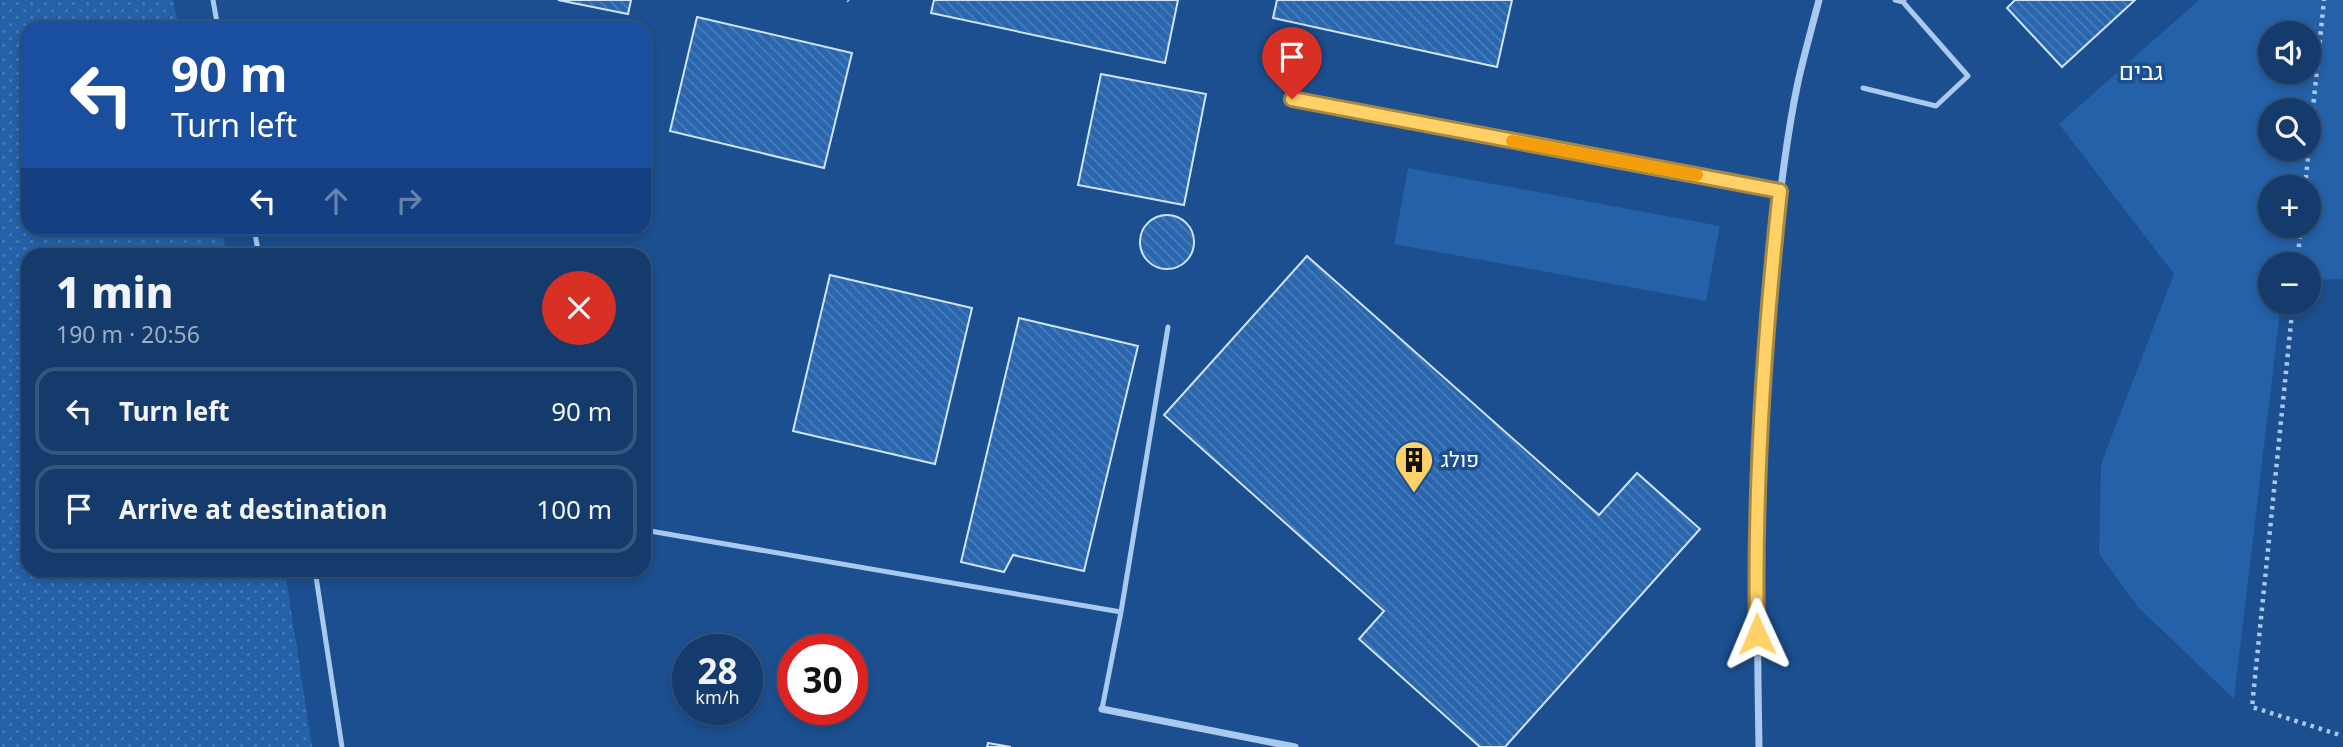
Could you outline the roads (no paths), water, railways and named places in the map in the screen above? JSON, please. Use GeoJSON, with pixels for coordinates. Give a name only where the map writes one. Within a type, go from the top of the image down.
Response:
{"type":"FeatureCollection","features":[{"type":"Feature","properties":{"kind":"street"},"geometry":{"type":"LineString","coordinates":[[1759,747],[1756,582],[1759,447],[1768,302],[1780,191],[1798,84],[1819,0]]}},
{"type":"Feature","properties":{"kind":"street"},"geometry":{"type":"LineString","coordinates":[[1292,99],[1780,191]]}},
{"type":"Feature","properties":{"kind":"street"},"geometry":{"type":"LineString","coordinates":[[1102,709],[1295,747]]}},
{"type":"Feature","properties":{"kind":"lane"},"geometry":{"type":"LineString","coordinates":[[214,0],[217,21]]}},
{"type":"Feature","properties":{"kind":"lane"},"geometry":{"type":"LineString","coordinates":[[1863,88],[1936,106],[1968,76],[1904,1],[1895,0]]}},
{"type":"Feature","properties":{"kind":"lane"},"geometry":{"type":"LineString","coordinates":[[1102,709],[1121,612],[1168,327]]}},
{"type":"Feature","properties":{"kind":"lane"},"geometry":{"type":"LineString","coordinates":[[651,531],[1121,612]]}},
{"type":"Feature","properties":{"kind":"lane"},"geometry":{"type":"LineString","coordinates":[[316,577],[342,747]]}},
{"type":"Feature","properties":{"kind":"place","name":"פולג"},"geometry":{"type":"Point","coordinates":[1414,494]}},
{"type":"Feature","properties":{"kind":"district","name":"גבים"},"geometry":{"type":"Point","coordinates":[2141,72]}}]}
